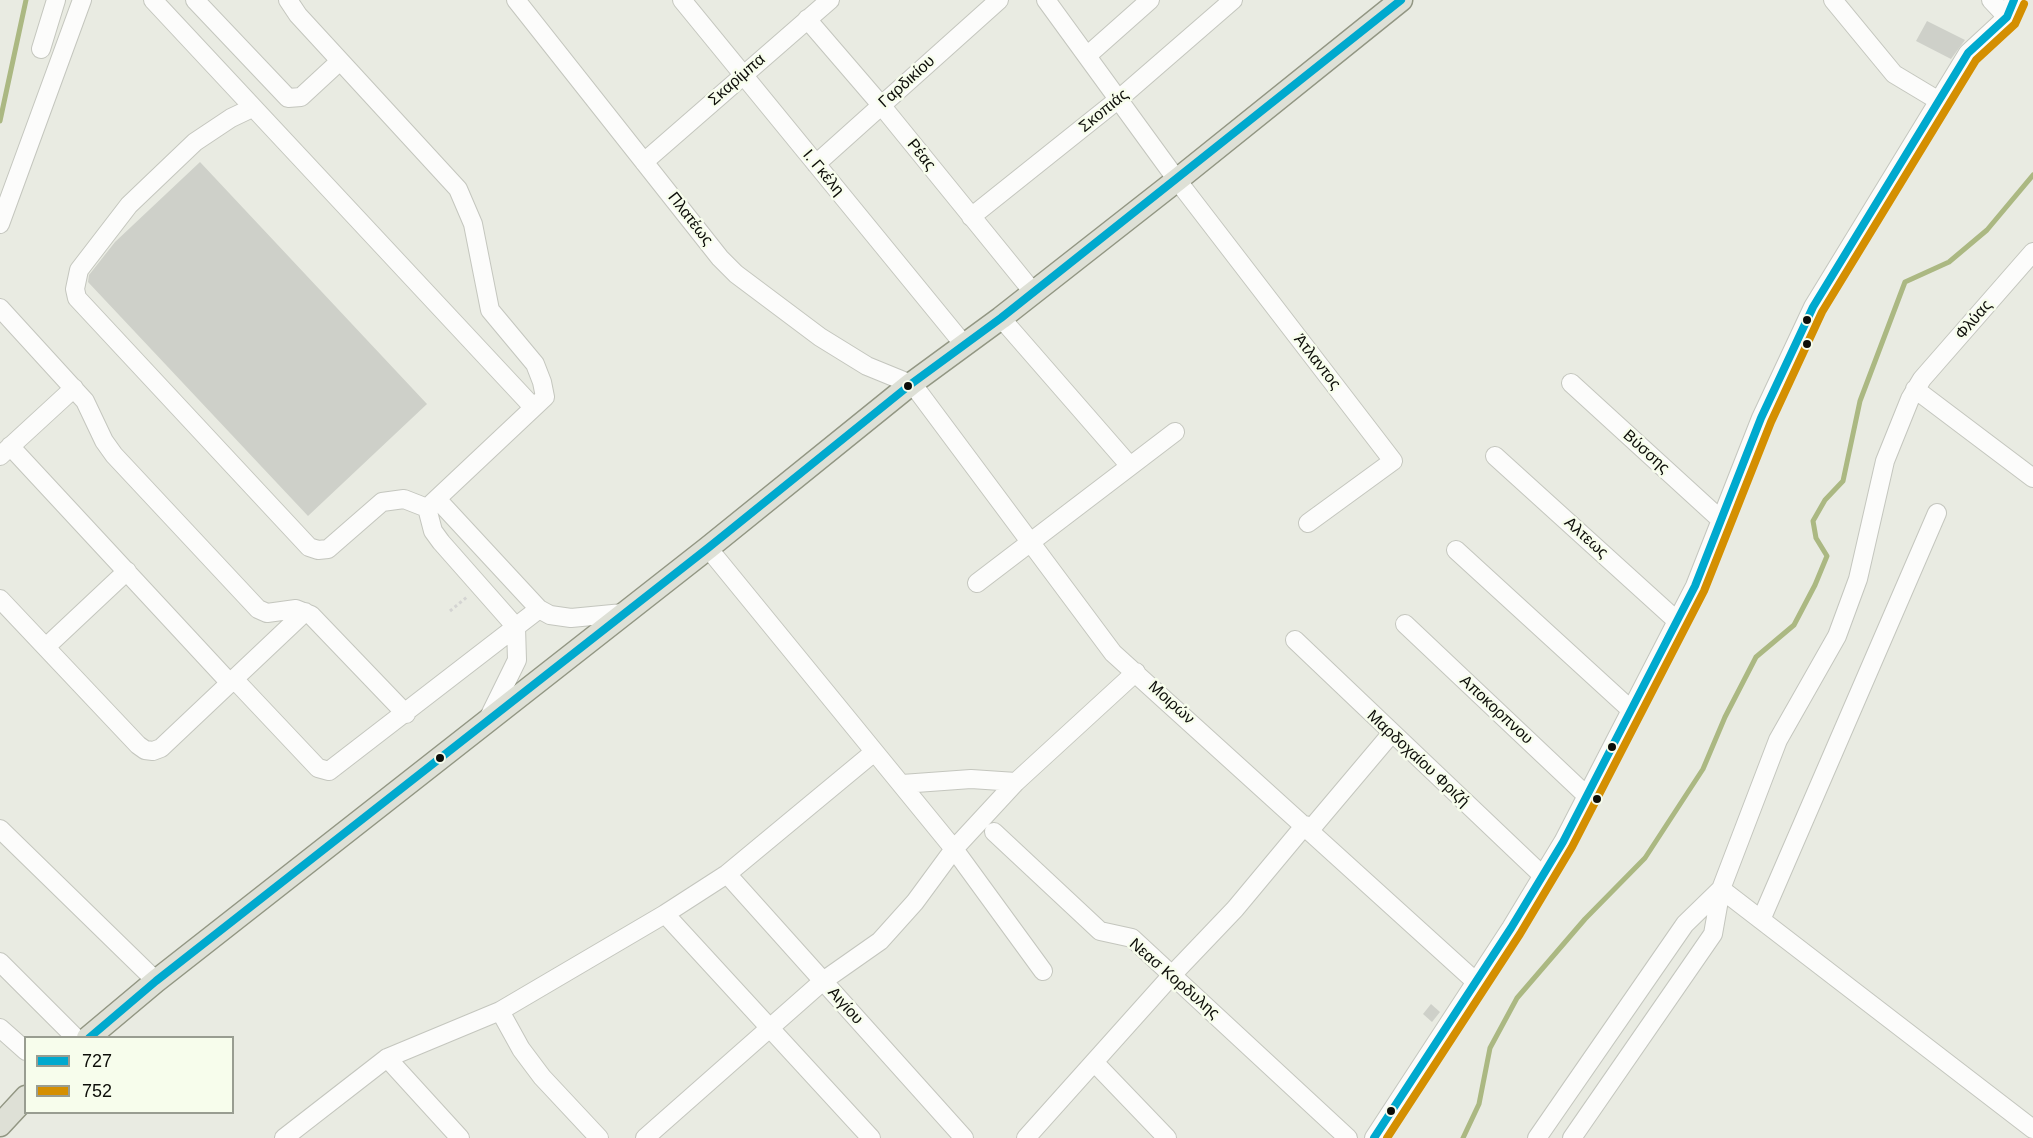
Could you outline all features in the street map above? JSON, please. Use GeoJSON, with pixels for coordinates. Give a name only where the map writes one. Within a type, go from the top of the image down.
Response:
{"type":"FeatureCollection","features":[{"type":"Feature","properties":{"kind":"main road"},"geometry":{"type":"LineString","coordinates":[[90,1036],[156,981],[708,548],[911,384],[1001,318],[1401,0]]}},
{"type":"Feature","properties":{"kind":"main road"},"geometry":{"type":"LineString","coordinates":[[0,1125],[24,1098]]}},
{"type":"Feature","properties":{"kind":"street"},"geometry":{"type":"LineString","coordinates":[[41,49],[56,0]]}},
{"type":"Feature","properties":{"kind":"street"},"geometry":{"type":"LineString","coordinates":[[0,224],[82,0]]}},
{"type":"Feature","properties":{"kind":"street"},"geometry":{"type":"LineString","coordinates":[[74,21],[90,0]]}},
{"type":"Feature","properties":{"kind":"street"},"geometry":{"type":"LineString","coordinates":[[153,0],[533,407]]}},
{"type":"Feature","properties":{"kind":"street"},"geometry":{"type":"LineString","coordinates":[[195,0],[288,98],[301,97],[340,61]]}},
{"type":"Feature","properties":{"kind":"street"},"geometry":{"type":"LineString","coordinates":[[288,0],[298,15],[451,180],[464,199],[473,224],[490,310],[540,372],[545,397],[432,504],[433,531],[516,627],[517,660],[488,721]]}},
{"type":"Feature","properties":{"kind":"street","name":"Πλατέως"},"geometry":{"type":"LineString","coordinates":[[516,0],[720,258],[749,285],[820,337],[867,366],[911,384]]}},
{"type":"Feature","properties":{"kind":"street","name":"Ι. Γκέλη"},"geometry":{"type":"LineString","coordinates":[[682,0],[965,346]]}},
{"type":"Feature","properties":{"kind":"street","name":"Σκαρίμπα"},"geometry":{"type":"LineString","coordinates":[[644,162],[830,0]]}},
{"type":"Feature","properties":{"kind":"street","name":"Γαρδικίου"},"geometry":{"type":"LineString","coordinates":[[816,164],[999,0]]}},
{"type":"Feature","properties":{"kind":"street"},"geometry":{"type":"LineString","coordinates":[[1047,0],[1120,98],[1177,180]]}},
{"type":"Feature","properties":{"kind":"street"},"geometry":{"type":"LineString","coordinates":[[1088,55],[1150,0]]}},
{"type":"Feature","properties":{"kind":"street","name":"Σκοπιάς"},"geometry":{"type":"LineString","coordinates":[[971,217],[1120,98],[1233,0]]}},
{"type":"Feature","properties":{"kind":"street"},"geometry":{"type":"LineString","coordinates":[[1833,0],[1894,74],[1939,100]]}},
{"type":"Feature","properties":{"kind":"street"},"geometry":{"type":"LineString","coordinates":[[1374,1138],[1543,876],[1587,796],[1695,586],[1761,418],[1814,307],[1968,53],[2011,8],[1991,0]]}},
{"type":"Feature","properties":{"kind":"street","name":"Ρέας"},"geometry":{"type":"LineString","coordinates":[[807,19],[881,105],[1034,292]]}},
{"type":"Feature","properties":{"kind":"street"},"geometry":{"type":"LineString","coordinates":[[252,108],[231,118],[195,142],[129,205],[79,270],[75,289],[76,298],[309,547],[318,550],[328,549],[382,502],[404,499],[432,504],[539,609],[559,618],[623,613]]}},
{"type":"Feature","properties":{"kind":"street","name":"Άτλαντος"},"geometry":{"type":"LineString","coordinates":[[1177,180],[1393,461],[1308,523]]}},
{"type":"Feature","properties":{"kind":"street","name":"Φλύας"},"geometry":{"type":"LineString","coordinates":[[1572,1138],[1713,934],[1721,890],[1778,740],[1837,636],[1858,579],[1885,460],[1902,414],[1915,389],[2033,252]]}},
{"type":"Feature","properties":{"kind":"street"},"geometry":{"type":"LineString","coordinates":[[0,308],[90,408],[104,441],[114,455],[258,609],[267,613],[288,609],[305,612],[316,619],[406,714]]}},
{"type":"Feature","properties":{"kind":"street"},"geometry":{"type":"LineString","coordinates":[[1001,318],[1130,466]]}},
{"type":"Feature","properties":{"kind":"street","name":"Βύσσης"},"geometry":{"type":"LineString","coordinates":[[1571,383],[1721,520]]}},
{"type":"Feature","properties":{"kind":"street","name":"Μοιρών"},"geometry":{"type":"LineString","coordinates":[[911,384],[1113,652],[1476,982]]}},
{"type":"Feature","properties":{"kind":"street"},"geometry":{"type":"LineString","coordinates":[[74,388],[4,448],[322,771],[335,769],[539,609]]}},
{"type":"Feature","properties":{"kind":"street"},"geometry":{"type":"LineString","coordinates":[[1915,389],[2033,478]]}},
{"type":"Feature","properties":{"kind":"street"},"geometry":{"type":"LineString","coordinates":[[977,583],[1175,432]]}},
{"type":"Feature","properties":{"kind":"street","name":"Αλτεως"},"geometry":{"type":"LineString","coordinates":[[1495,456],[1677,621]]}},
{"type":"Feature","properties":{"kind":"street"},"geometry":{"type":"LineString","coordinates":[[1761,920],[1937,513]]}},
{"type":"Feature","properties":{"kind":"street"},"geometry":{"type":"LineString","coordinates":[[708,548],[873,753],[902,784],[954,849],[1043,971]]}},
{"type":"Feature","properties":{"kind":"street"},"geometry":{"type":"LineString","coordinates":[[1456,550],[1631,710]]}},
{"type":"Feature","properties":{"kind":"street"},"geometry":{"type":"LineString","coordinates":[[46,647],[127,572]]}},
{"type":"Feature","properties":{"kind":"street"},"geometry":{"type":"LineString","coordinates":[[0,599],[145,750],[153,751],[161,747],[305,612]]}},
{"type":"Feature","properties":{"kind":"street","name":"Αποκορπνου"},"geometry":{"type":"LineString","coordinates":[[1405,624],[1587,796]]}},
{"type":"Feature","properties":{"kind":"street","name":"Μαρδοχαίου Φριζή"},"geometry":{"type":"LineString","coordinates":[[1295,640],[1391,734],[1543,876]]}},
{"type":"Feature","properties":{"kind":"street"},"geometry":{"type":"LineString","coordinates":[[645,1138],[823,981],[880,940],[915,902],[954,849],[1016,782],[1136,672]]}},
{"type":"Feature","properties":{"kind":"street"},"geometry":{"type":"LineString","coordinates":[[1026,1138],[1391,734]]}},
{"type":"Feature","properties":{"kind":"street"},"geometry":{"type":"LineString","coordinates":[[284,1138],[387,1058],[500,1011],[665,914],[726,874],[873,753]]}},
{"type":"Feature","properties":{"kind":"street"},"geometry":{"type":"LineString","coordinates":[[902,784],[971,779],[1016,782]]}},
{"type":"Feature","properties":{"kind":"street"},"geometry":{"type":"LineString","coordinates":[[0,829],[156,981]]}},
{"type":"Feature","properties":{"kind":"street","name":"Νεασ Κορδυλης"},"geometry":{"type":"LineString","coordinates":[[994,832],[1100,930],[1132,938],[1348,1138]]}},
{"type":"Feature","properties":{"kind":"street","name":"Αιγίου"},"geometry":{"type":"LineString","coordinates":[[726,874],[964,1138]]}},
{"type":"Feature","properties":{"kind":"street"},"geometry":{"type":"LineString","coordinates":[[1537,1138],[1685,924],[1721,890],[2033,1129]]}},
{"type":"Feature","properties":{"kind":"street"},"geometry":{"type":"LineString","coordinates":[[665,914],[772,1027],[871,1138]]}},
{"type":"Feature","properties":{"kind":"street"},"geometry":{"type":"LineString","coordinates":[[0,962],[74,1036]]}},
{"type":"Feature","properties":{"kind":"street"},"geometry":{"type":"LineString","coordinates":[[500,1011],[521,1049],[542,1077],[599,1138]]}},
{"type":"Feature","properties":{"kind":"street"},"geometry":{"type":"LineString","coordinates":[[0,1028],[24,1050]]}},
{"type":"Feature","properties":{"kind":"street"},"geometry":{"type":"LineString","coordinates":[[387,1058],[460,1138]]}},
{"type":"Feature","properties":{"kind":"street"},"geometry":{"type":"LineString","coordinates":[[1094,1062],[1167,1138]]}},
{"type":"Feature","properties":{"kind":"path"},"geometry":{"type":"LineString","coordinates":[[450,611],[481,585]]}},
{"type":"Feature","properties":{"kind":"building"},"geometry":{"type":"Polygon","coordinates":[[[1927,21],[1965,40],[1951,59],[1916,41],[1927,21]]]}},
{"type":"Feature","properties":{"kind":"building"},"geometry":{"type":"Polygon","coordinates":[[[200,162],[427,404],[308,516],[88,282],[89,275],[115,242],[200,162]]]}},
{"type":"Feature","properties":{"kind":"building"},"geometry":{"type":"Polygon","coordinates":[[[1431,1004],[1440,1012],[1432,1022],[1423,1014],[1431,1004]]]}},
{"type":"Feature","properties":{"kind":"waterway"},"geometry":{"type":"LineString","coordinates":[[0,121],[26,0]]}},
{"type":"Feature","properties":{"kind":"waterway"},"geometry":{"type":"LineString","coordinates":[[1463,1138],[1479,1104],[1490,1048],[1517,998],[1585,919],[1645,858],[1703,769],[1725,717],[1756,657],[1794,625],[1815,585],[1827,556],[1816,538],[1813,521],[1825,500],[1843,481],[1860,401],[1905,282],[1949,262],[1987,230],[2033,175]]}},
{"type":"Feature","properties":{"kind":"transit line","name":"727"},"geometry":{"type":"LineString","coordinates":[[91,1036],[156,981],[708,548],[911,384],[1001,318],[1401,0]]}},
{"type":"Feature","properties":{"kind":"transit line","name":"727"},"geometry":{"type":"LineString","coordinates":[[1374,1138],[1511,928],[1563,842],[1695,586],[1761,418],[1813,307],[1968,53],[2007,17],[2014,0]]}},
{"type":"Feature","properties":{"kind":"transit line","name":"752"},"geometry":{"type":"LineString","coordinates":[[1387,1138],[1520,934],[1572,847],[1704,591],[1771,422],[1822,312],[1976,60],[2015,24],[2024,4]]}}]}
